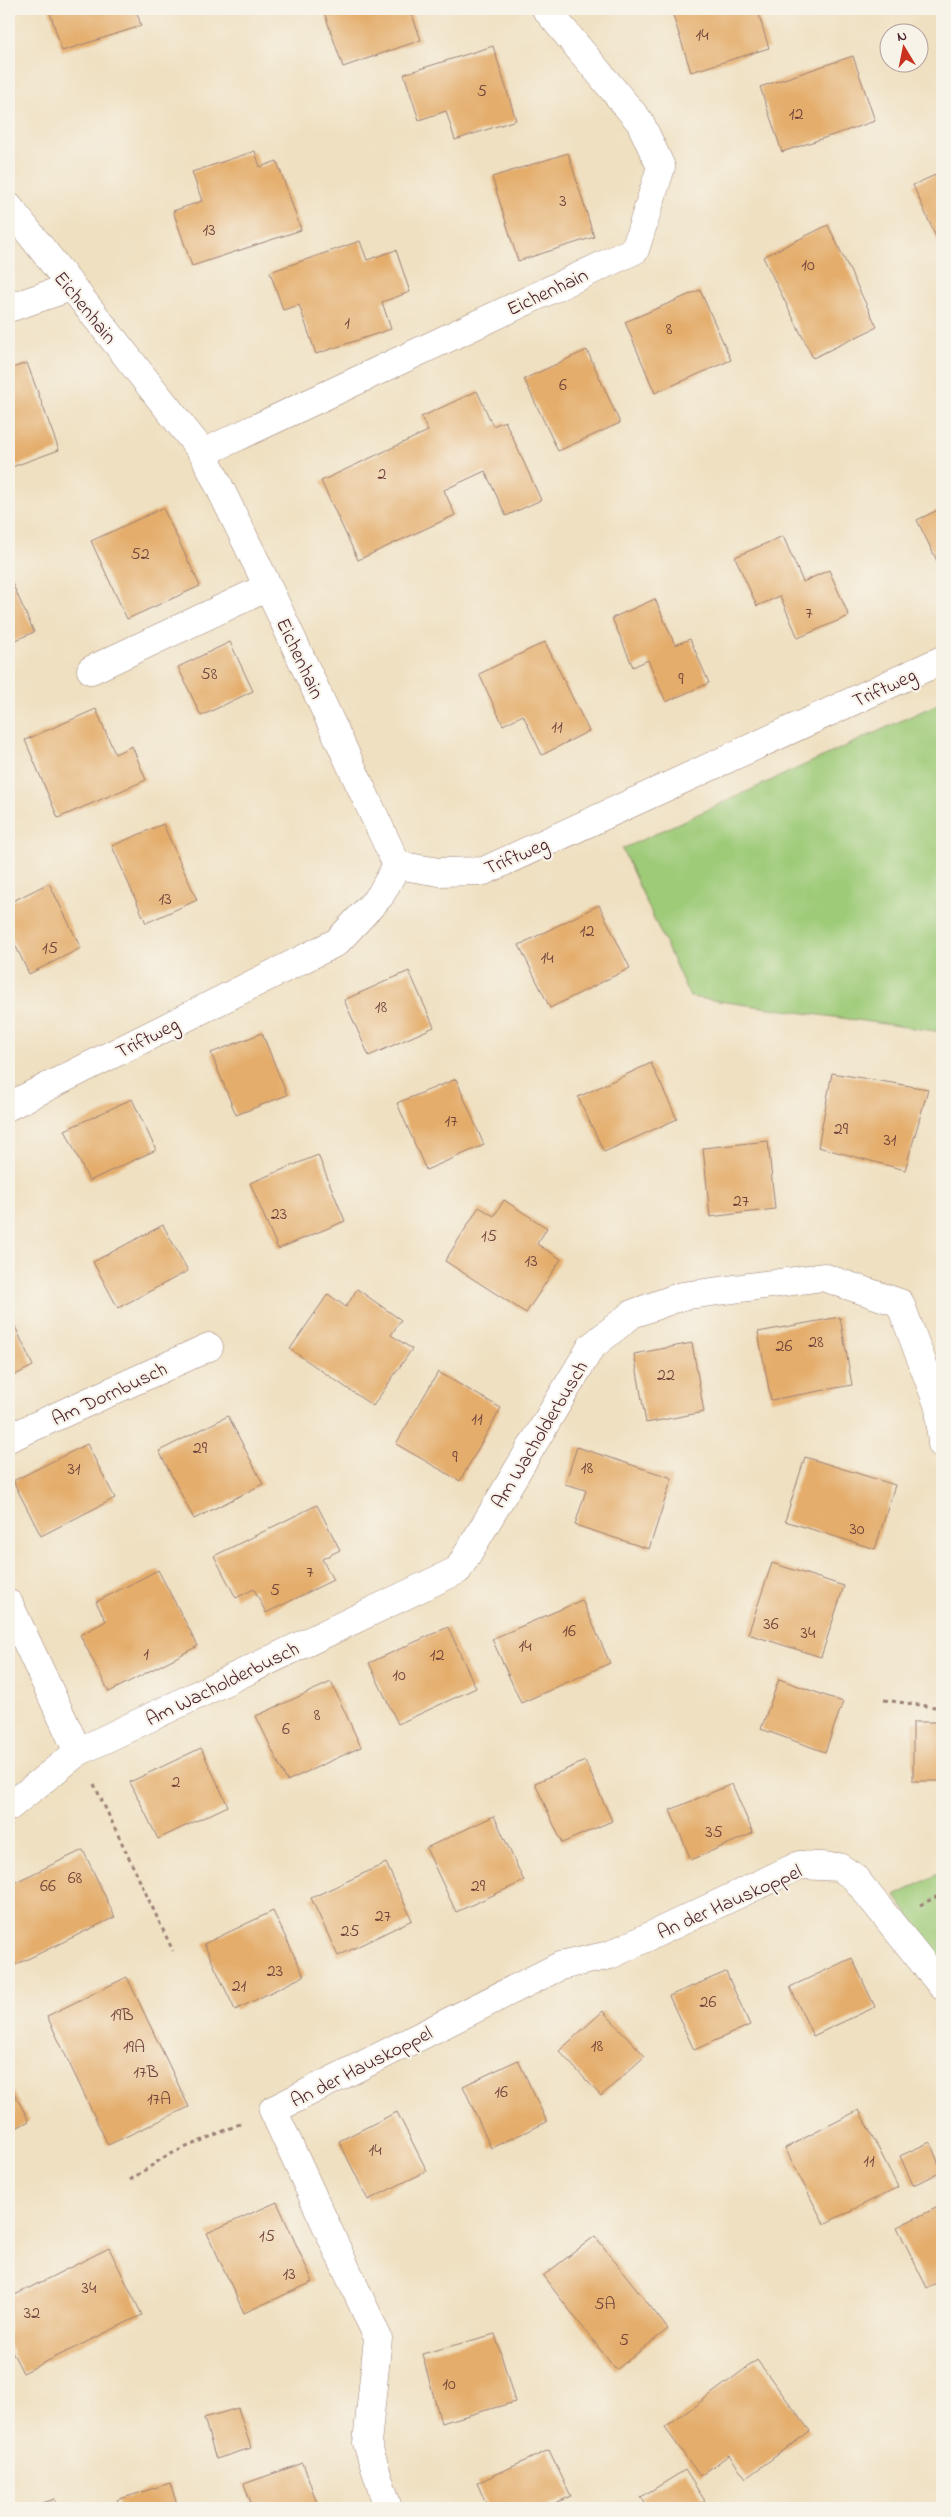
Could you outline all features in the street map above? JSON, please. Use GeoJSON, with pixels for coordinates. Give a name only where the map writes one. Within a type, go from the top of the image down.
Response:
{"type":"FeatureCollection","features":[{"type":"Feature","properties":{"kind":"street","name":"Eichenhain"},"geometry":{"type":"LineString","coordinates":[[203,453],[634,250],[661,167],[640,122],[546,9]]}},
{"type":"Feature","properties":{"kind":"street","name":"Eichenhain"},"geometry":{"type":"LineString","coordinates":[[9,207],[203,453],[268,587],[397,864]]}},
{"type":"Feature","properties":{"kind":"street"},"geometry":{"type":"LineString","coordinates":[[9,308],[71,286]]}},
{"type":"Feature","properties":{"kind":"street"},"geometry":{"type":"LineString","coordinates":[[91,670],[268,587]]}},
{"type":"Feature","properties":{"kind":"street","name":"Triftweg"},"geometry":{"type":"LineString","coordinates":[[9,1106],[337,942],[380,896],[397,864],[439,872],[484,871],[942,660]]}},
{"type":"Feature","properties":{"kind":"street","name":"Am Wacholderbusch"},"geometry":{"type":"LineString","coordinates":[[78,1752],[458,1570],[591,1348],[632,1314],[682,1296],[823,1277],[900,1303],[939,1407],[942,1444]]}},
{"type":"Feature","properties":{"kind":"street","name":"Am Dornbusch"},"geometry":{"type":"LineString","coordinates":[[9,1438],[209,1347]]}},
{"type":"Feature","properties":{"kind":"street"},"geometry":{"type":"LineString","coordinates":[[9,1604],[78,1752],[9,1807]]}},
{"type":"Feature","properties":{"kind":"street","name":"An der Hauskoppel"},"geometry":{"type":"LineString","coordinates":[[388,2508],[367,2443],[378,2338],[273,2110],[560,1966],[610,1955],[800,1865],[839,1867],[854,1877],[942,1986]]}},
{"type":"Feature","properties":{"kind":"path"},"geometry":{"type":"LineString","coordinates":[[884,1700],[942,1708]]}},
{"type":"Feature","properties":{"kind":"path"},"geometry":{"type":"LineString","coordinates":[[78,1752],[173,1951]]}},
{"type":"Feature","properties":{"kind":"path"},"geometry":{"type":"LineString","coordinates":[[130,2180],[166,2156],[273,2110]]}},
{"type":"Feature","properties":{"kind":"green space"},"geometry":{"type":"Polygon","coordinates":[[[942,702],[942,1032],[690,997],[622,849],[942,702]]]}},
{"type":"Feature","properties":{"kind":"green space"},"geometry":{"type":"Polygon","coordinates":[[[942,1872],[942,1961],[895,1896],[942,1872]]]}},
{"type":"Feature","properties":{"kind":"building"},"geometry":{"type":"Polygon","coordinates":[[[49,9],[136,9],[141,26],[62,51],[49,9]]]}},
{"type":"Feature","properties":{"kind":"building"},"geometry":{"type":"Polygon","coordinates":[[[323,9],[410,9],[421,40],[343,67],[323,9]]]}},
{"type":"Feature","properties":{"kind":"building"},"geometry":{"type":"Polygon","coordinates":[[[671,9],[757,9],[769,48],[691,72],[671,9]]]}},
{"type":"Feature","properties":{"kind":"building"},"geometry":{"type":"Polygon","coordinates":[[[493,46],[516,120],[455,140],[446,111],[419,120],[404,74],[493,46]]]}},
{"type":"Feature","properties":{"kind":"building"},"geometry":{"type":"Polygon","coordinates":[[[853,56],[875,121],[782,152],[760,87],[853,56]]]}},
{"type":"Feature","properties":{"kind":"building"},"geometry":{"type":"Polygon","coordinates":[[[255,151],[260,167],[277,161],[301,230],[192,266],[173,211],[202,201],[192,172],[255,151]]]}},
{"type":"Feature","properties":{"kind":"building"},"geometry":{"type":"Polygon","coordinates":[[[568,153],[594,237],[518,261],[492,177],[568,153]]]}},
{"type":"Feature","properties":{"kind":"building"},"geometry":{"type":"Polygon","coordinates":[[[942,172],[942,242],[939,244],[913,185],[942,172]]]}},
{"type":"Feature","properties":{"kind":"building"},"geometry":{"type":"Polygon","coordinates":[[[828,225],[877,327],[813,358],[763,257],[828,225]]]}},
{"type":"Feature","properties":{"kind":"building"},"geometry":{"type":"Polygon","coordinates":[[[360,241],[367,260],[396,250],[410,292],[382,302],[391,329],[316,354],[299,305],[283,310],[270,272],[360,241]]]}},
{"type":"Feature","properties":{"kind":"building"},"geometry":{"type":"Polygon","coordinates":[[[700,290],[731,360],[655,393],[625,322],[700,290]]]}},
{"type":"Feature","properties":{"kind":"building"},"geometry":{"type":"Polygon","coordinates":[[[587,350],[620,423],[558,451],[524,379],[587,350]]]}},
{"type":"Feature","properties":{"kind":"building"},"geometry":{"type":"Polygon","coordinates":[[[27,363],[59,450],[9,468],[9,369],[27,363]]]}},
{"type":"Feature","properties":{"kind":"building"},"geometry":{"type":"Polygon","coordinates":[[[477,391],[493,426],[505,421],[541,500],[506,516],[485,471],[444,490],[455,515],[358,560],[321,481],[428,431],[421,417],[477,391]]]}},
{"type":"Feature","properties":{"kind":"building"},"geometry":{"type":"Polygon","coordinates":[[[163,508],[200,586],[127,619],[91,541],[163,508]]]}},
{"type":"Feature","properties":{"kind":"building"},"geometry":{"type":"Polygon","coordinates":[[[942,508],[942,571],[917,520],[942,508]]]}},
{"type":"Feature","properties":{"kind":"building"},"geometry":{"type":"Polygon","coordinates":[[[783,536],[803,582],[829,570],[849,616],[798,638],[780,596],[757,606],[735,557],[783,536]]]}},
{"type":"Feature","properties":{"kind":"building"},"geometry":{"type":"Polygon","coordinates":[[[9,576],[34,632],[9,643],[9,576]]]}},
{"type":"Feature","properties":{"kind":"building"},"geometry":{"type":"Polygon","coordinates":[[[655,599],[675,645],[690,639],[709,683],[666,702],[648,660],[633,667],[612,618],[655,599]]]}},
{"type":"Feature","properties":{"kind":"building"},"geometry":{"type":"Polygon","coordinates":[[[230,642],[253,691],[201,716],[178,667],[230,642]]]}},
{"type":"Feature","properties":{"kind":"building"},"geometry":{"type":"Polygon","coordinates":[[[545,642],[589,731],[542,755],[523,715],[503,725],[479,674],[545,642]]]}},
{"type":"Feature","properties":{"kind":"building"},"geometry":{"type":"Polygon","coordinates":[[[96,709],[115,754],[132,746],[146,780],[58,818],[25,740],[96,709]]]}},
{"type":"Feature","properties":{"kind":"building"},"geometry":{"type":"Polygon","coordinates":[[[163,824],[197,900],[146,923],[112,846],[163,824]]]}},
{"type":"Feature","properties":{"kind":"building"},"geometry":{"type":"Polygon","coordinates":[[[49,883],[81,948],[29,974],[9,932],[9,903],[49,883]]]}},
{"type":"Feature","properties":{"kind":"building"},"geometry":{"type":"Polygon","coordinates":[[[599,905],[630,968],[550,1008],[519,945],[599,905]]]}},
{"type":"Feature","properties":{"kind":"building"},"geometry":{"type":"Polygon","coordinates":[[[409,971],[434,1027],[369,1056],[344,1000],[409,971]]]}},
{"type":"Feature","properties":{"kind":"building"},"geometry":{"type":"Polygon","coordinates":[[[262,1033],[287,1095],[236,1115],[211,1053],[262,1033]]]}},
{"type":"Feature","properties":{"kind":"building"},"geometry":{"type":"Polygon","coordinates":[[[651,1063],[677,1119],[604,1152],[578,1097],[651,1063]]]}},
{"type":"Feature","properties":{"kind":"building"},"geometry":{"type":"Polygon","coordinates":[[[832,1073],[928,1089],[905,1170],[818,1147],[832,1073]]]}},
{"type":"Feature","properties":{"kind":"building"},"geometry":{"type":"Polygon","coordinates":[[[456,1079],[484,1145],[426,1170],[397,1103],[456,1079]]]}},
{"type":"Feature","properties":{"kind":"building"},"geometry":{"type":"Polygon","coordinates":[[[132,1099],[156,1150],[89,1181],[65,1130],[132,1099]]]}},
{"type":"Feature","properties":{"kind":"building"},"geometry":{"type":"Polygon","coordinates":[[[768,1141],[775,1209],[710,1217],[703,1148],[768,1141]]]}},
{"type":"Feature","properties":{"kind":"building"},"geometry":{"type":"Polygon","coordinates":[[[318,1155],[345,1221],[278,1249],[250,1183],[318,1155]]]}},
{"type":"Feature","properties":{"kind":"building"},"geometry":{"type":"Polygon","coordinates":[[[504,1200],[547,1228],[537,1244],[561,1259],[526,1313],[445,1261],[479,1207],[494,1216],[504,1200]]]}},
{"type":"Feature","properties":{"kind":"building"},"geometry":{"type":"Polygon","coordinates":[[[163,1225],[188,1271],[118,1308],[93,1262],[163,1225]]]}},
{"type":"Feature","properties":{"kind":"building"},"geometry":{"type":"Polygon","coordinates":[[[357,1289],[401,1320],[391,1335],[412,1349],[373,1406],[290,1349],[328,1294],[346,1307],[357,1289]]]}},
{"type":"Feature","properties":{"kind":"building"},"geometry":{"type":"Polygon","coordinates":[[[9,1313],[33,1366],[9,1378],[9,1313]]]}},
{"type":"Feature","properties":{"kind":"building"},"geometry":{"type":"Polygon","coordinates":[[[840,1317],[852,1385],[771,1400],[758,1332],[840,1317]]]}},
{"type":"Feature","properties":{"kind":"building"},"geometry":{"type":"Polygon","coordinates":[[[692,1343],[704,1412],[646,1423],[634,1354],[692,1343]]]}},
{"type":"Feature","properties":{"kind":"building"},"geometry":{"type":"Polygon","coordinates":[[[438,1372],[501,1408],[460,1481],[396,1444],[438,1372]]]}},
{"type":"Feature","properties":{"kind":"building"},"geometry":{"type":"Polygon","coordinates":[[[228,1416],[263,1484],[194,1519],[159,1451],[228,1416]]]}},
{"type":"Feature","properties":{"kind":"building"},"geometry":{"type":"Polygon","coordinates":[[[87,1444],[115,1498],[41,1536],[13,1481],[87,1444]]]}},
{"type":"Feature","properties":{"kind":"building"},"geometry":{"type":"Polygon","coordinates":[[[577,1447],[672,1478],[649,1549],[575,1525],[586,1490],[565,1484],[577,1447]]]}},
{"type":"Feature","properties":{"kind":"building"},"geometry":{"type":"Polygon","coordinates":[[[805,1457],[895,1485],[875,1549],[785,1521],[805,1457]]]}},
{"type":"Feature","properties":{"kind":"building"},"geometry":{"type":"Polygon","coordinates":[[[317,1505],[340,1550],[322,1559],[333,1580],[266,1613],[254,1589],[236,1598],[214,1556],[317,1505]]]}},
{"type":"Feature","properties":{"kind":"building"},"geometry":{"type":"Polygon","coordinates":[[[772,1563],[844,1586],[821,1657],[748,1634],[772,1563]]]}},
{"type":"Feature","properties":{"kind":"building"},"geometry":{"type":"Polygon","coordinates":[[[158,1570],[198,1646],[109,1692],[80,1635],[106,1621],[96,1602],[158,1570]]]}},
{"type":"Feature","properties":{"kind":"building"},"geometry":{"type":"Polygon","coordinates":[[[582,1600],[610,1663],[521,1703],[492,1639],[582,1600]]]}},
{"type":"Feature","properties":{"kind":"building"},"geometry":{"type":"Polygon","coordinates":[[[448,1627],[476,1688],[398,1724],[369,1663],[448,1627]]]}},
{"type":"Feature","properties":{"kind":"building"},"geometry":{"type":"Polygon","coordinates":[[[779,1679],[843,1702],[825,1752],[761,1729],[779,1679]]]}},
{"type":"Feature","properties":{"kind":"building"},"geometry":{"type":"Polygon","coordinates":[[[331,1682],[361,1747],[287,1781],[256,1716],[331,1682]]]}},
{"type":"Feature","properties":{"kind":"building"},"geometry":{"type":"Polygon","coordinates":[[[913,1722],[942,1722],[942,1781],[913,1781],[913,1722]]]}},
{"type":"Feature","properties":{"kind":"building"},"geometry":{"type":"Polygon","coordinates":[[[201,1748],[228,1806],[158,1839],[130,1782],[201,1748]]]}},
{"type":"Feature","properties":{"kind":"building"},"geometry":{"type":"Polygon","coordinates":[[[585,1761],[612,1821],[562,1843],[535,1783],[585,1761]]]}},
{"type":"Feature","properties":{"kind":"building"},"geometry":{"type":"Polygon","coordinates":[[[732,1784],[753,1833],[691,1860],[670,1810],[732,1784]]]}},
{"type":"Feature","properties":{"kind":"building"},"geometry":{"type":"Polygon","coordinates":[[[494,1816],[524,1881],[456,1912],[426,1848],[494,1816]]]}},
{"type":"Feature","properties":{"kind":"building"},"geometry":{"type":"Polygon","coordinates":[[[83,1850],[115,1917],[9,1968],[9,1885],[83,1850]]]}},
{"type":"Feature","properties":{"kind":"building"},"geometry":{"type":"Polygon","coordinates":[[[386,1863],[412,1920],[338,1956],[311,1898],[386,1863]]]}},
{"type":"Feature","properties":{"kind":"building"},"geometry":{"type":"Polygon","coordinates":[[[273,1911],[304,1976],[235,2010],[204,1944],[273,1911]]]}},
{"type":"Feature","properties":{"kind":"building"},"geometry":{"type":"Polygon","coordinates":[[[852,1958],[875,2007],[813,2036],[790,1987],[852,1958]]]}},
{"type":"Feature","properties":{"kind":"building"},"geometry":{"type":"Polygon","coordinates":[[[726,1972],[750,2025],[694,2050],[669,1996],[726,1972]]]}},
{"type":"Feature","properties":{"kind":"building"},"geometry":{"type":"Polygon","coordinates":[[[127,1977],[189,2107],[108,2145],[47,2016],[127,1977]]]}},
{"type":"Feature","properties":{"kind":"building"},"geometry":{"type":"Polygon","coordinates":[[[603,2011],[645,2056],[601,2096],[559,2051],[603,2011]]]}},
{"type":"Feature","properties":{"kind":"building"},"geometry":{"type":"Polygon","coordinates":[[[518,2060],[547,2122],[491,2148],[463,2086],[518,2060]]]}},
{"type":"Feature","properties":{"kind":"building"},"geometry":{"type":"Polygon","coordinates":[[[9,2083],[29,2121],[9,2132],[9,2083]]]}},
{"type":"Feature","properties":{"kind":"building"},"geometry":{"type":"Polygon","coordinates":[[[859,2110],[898,2187],[824,2224],[785,2148],[859,2110]]]}},
{"type":"Feature","properties":{"kind":"building"},"geometry":{"type":"Polygon","coordinates":[[[397,2112],[427,2171],[368,2200],[339,2141],[397,2112]]]}},
{"type":"Feature","properties":{"kind":"building"},"geometry":{"type":"Polygon","coordinates":[[[930,2142],[942,2172],[913,2185],[900,2156],[930,2142]]]}},
{"type":"Feature","properties":{"kind":"building"},"geometry":{"type":"Polygon","coordinates":[[[277,2202],[313,2282],[244,2313],[207,2233],[277,2202]]]}},
{"type":"Feature","properties":{"kind":"building"},"geometry":{"type":"Polygon","coordinates":[[[942,2205],[942,2280],[927,2288],[897,2227],[942,2205]]]}},
{"type":"Feature","properties":{"kind":"building"},"geometry":{"type":"Polygon","coordinates":[[[595,2236],[668,2329],[616,2370],[543,2276],[595,2236]]]}},
{"type":"Feature","properties":{"kind":"building"},"geometry":{"type":"Polygon","coordinates":[[[109,2248],[142,2315],[23,2373],[9,2345],[9,2298],[109,2248]]]}},
{"type":"Feature","properties":{"kind":"building"},"geometry":{"type":"Polygon","coordinates":[[[495,2334],[515,2402],[441,2423],[422,2354],[495,2334]]]}},
{"type":"Feature","properties":{"kind":"building"},"geometry":{"type":"Polygon","coordinates":[[[757,2360],[810,2431],[746,2478],[729,2455],[700,2476],[665,2428],[757,2360]]]}},
{"type":"Feature","properties":{"kind":"building"},"geometry":{"type":"Polygon","coordinates":[[[238,2408],[251,2448],[216,2459],[204,2418],[238,2408]]]}},
{"type":"Feature","properties":{"kind":"building"},"geometry":{"type":"Polygon","coordinates":[[[549,2450],[571,2496],[544,2508],[488,2508],[477,2483],[549,2450]]]}},
{"type":"Feature","properties":{"kind":"building"},"geometry":{"type":"Polygon","coordinates":[[[303,2463],[318,2506],[312,2508],[253,2508],[244,2484],[303,2463]]]}},
{"type":"Feature","properties":{"kind":"building"},"geometry":{"type":"Polygon","coordinates":[[[685,2470],[705,2501],[693,2508],[648,2508],[641,2497],[685,2470]]]}},
{"type":"Feature","properties":{"kind":"building"},"geometry":{"type":"Polygon","coordinates":[[[170,2483],[178,2508],[120,2508],[117,2500],[170,2483]]]}},
{"type":"Feature","properties":{"kind":"building"},"geometry":{"type":"Polygon","coordinates":[[[55,2499],[57,2508],[26,2508],[55,2499]]]}}]}
